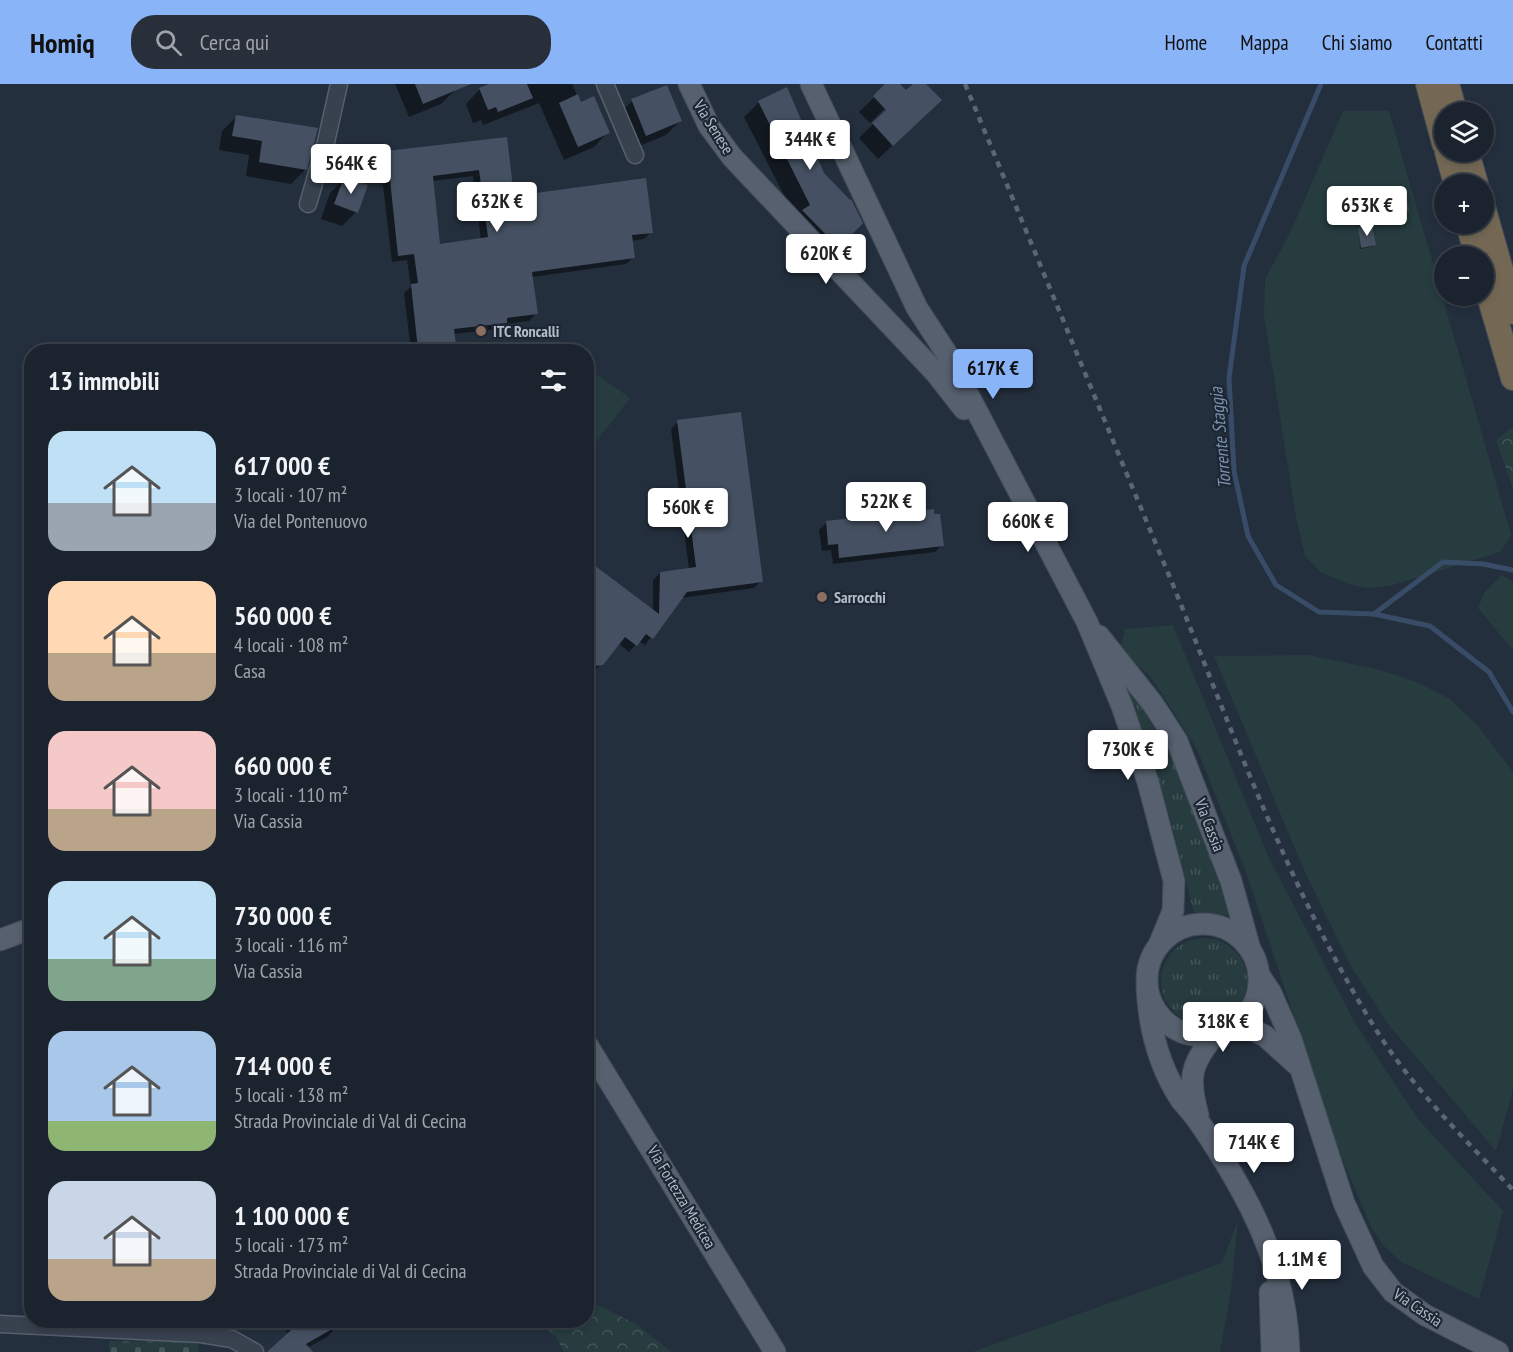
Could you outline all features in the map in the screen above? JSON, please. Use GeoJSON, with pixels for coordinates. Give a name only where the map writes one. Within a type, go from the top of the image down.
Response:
{"type":"FeatureCollection","features":[{"type":"Feature","properties":{"kind":"highway"},"geometry":{"type":"LineString","coordinates":[[1428,84],[1434,106]]}},
{"type":"Feature","properties":{"kind":"highway"},"geometry":{"type":"LineString","coordinates":[[1447,84],[1452,102]]}},
{"type":"Feature","properties":{"kind":"highway"},"geometry":{"type":"LineString","coordinates":[[1491,234],[1513,312]]}},
{"type":"Feature","properties":{"kind":"highway"},"geometry":{"type":"LineString","coordinates":[[1492,306],[1513,378]]}},
{"type":"Feature","properties":{"kind":"main road","name":"Via Senese"},"geometry":{"type":"LineString","coordinates":[[689,84],[709,126],[724,148],[945,383],[1003,465]]}},
{"type":"Feature","properties":{"kind":"main road"},"geometry":{"type":"LineString","coordinates":[[811,84],[917,308],[947,354],[1003,465]]}},
{"type":"Feature","properties":{"kind":"main road"},"geometry":{"type":"LineString","coordinates":[[889,323],[916,338],[924,334],[929,325]]}},
{"type":"Feature","properties":{"kind":"main road","name":"Via Cassia"},"geometry":{"type":"LineString","coordinates":[[1003,465],[1087,622],[1134,739],[1174,881],[1173,910],[1147,972],[1152,1035],[1162,1065],[1181,1099],[1201,1125]]}},
{"type":"Feature","properties":{"kind":"main road","name":"Via Cassia"},"geometry":{"type":"LineString","coordinates":[[1087,622],[1122,662],[1177,741],[1231,881],[1259,975],[1271,993],[1291,1039],[1344,1203],[1373,1266],[1393,1292],[1425,1315],[1498,1352]]}},
{"type":"Feature","properties":{"kind":"main road"},"geometry":{"type":"LineString","coordinates":[[1159,945],[1172,933],[1188,926],[1206,924],[1223,927],[1238,936],[1250,949]]}},
{"type":"Feature","properties":{"kind":"main road"},"geometry":{"type":"LineString","coordinates":[[0,940],[24,931]]}},
{"type":"Feature","properties":{"kind":"main road"},"geometry":{"type":"LineString","coordinates":[[1147,988],[1153,1005],[1164,1020],[1179,1031],[1196,1036],[1215,1035],[1239,1023],[1250,1010],[1257,993],[1259,975]]}},
{"type":"Feature","properties":{"kind":"main road","name":"Via Cassia"},"geometry":{"type":"LineString","coordinates":[[1239,1023],[1265,1035],[1300,1070]]}},
{"type":"Feature","properties":{"kind":"main road"},"geometry":{"type":"LineString","coordinates":[[1215,1035],[1198,1057],[1192,1077],[1192,1093],[1201,1125],[1254,1215],[1275,1262],[1283,1296],[1284,1350]]}},
{"type":"Feature","properties":{"kind":"main road","name":"Via Fortezza Medicea"},"geometry":{"type":"LineString","coordinates":[[594,1056],[775,1352]]}},
{"type":"Feature","properties":{"kind":"main road"},"geometry":{"type":"LineString","coordinates":[[1266,1243],[1272,1323],[1284,1350]]}},
{"type":"Feature","properties":{"kind":"main road"},"geometry":{"type":"LineString","coordinates":[[1258,1352],[1272,1323]]}},
{"type":"Feature","properties":{"kind":"street"},"geometry":{"type":"LineString","coordinates":[[308,204],[339,84]]}},
{"type":"Feature","properties":{"kind":"street"},"geometry":{"type":"LineString","coordinates":[[605,84],[635,155]]}},
{"type":"Feature","properties":{"kind":"street"},"geometry":{"type":"LineString","coordinates":[[0,1324],[24,1325]]}},
{"type":"Feature","properties":{"kind":"street"},"geometry":{"type":"LineString","coordinates":[[80,1328],[201,1334],[232,1339],[255,1352]]}},
{"type":"Feature","properties":{"kind":"green space"},"geometry":{"type":"Polygon","coordinates":[[[1343,111],[1389,111],[1434,267],[1434,306],[1445,306],[1511,535],[1500,552],[1389,586],[1368,588],[1351,585],[1320,572],[1305,556],[1296,517],[1264,316],[1265,279],[1290,233],[1343,111]]]}},
{"type":"Feature","properties":{"kind":"green space"},"geometry":{"type":"Polygon","coordinates":[[[594,373],[630,398],[594,445],[594,373]]]}},
{"type":"Feature","properties":{"kind":"green space"},"geometry":{"type":"Polygon","coordinates":[[[1513,427],[1513,489],[1496,440],[1513,427]]]}},
{"type":"Feature","properties":{"kind":"green space"},"geometry":{"type":"Polygon","coordinates":[[[1502,575],[1513,582],[1513,650],[1478,608],[1484,593],[1502,575]]]}},
{"type":"Feature","properties":{"kind":"green space"},"geometry":{"type":"Polygon","coordinates":[[[1173,625],[1268,856],[1355,1023],[1418,1119],[1503,1211],[1479,1299],[1403,1263],[1384,1246],[1371,1227],[1338,1149],[1246,872],[1197,749],[1151,677],[1120,650],[1125,629],[1173,625]]]}},
{"type":"Feature","properties":{"kind":"green space"},"geometry":{"type":"Polygon","coordinates":[[[1308,655],[1381,670],[1419,683],[1450,699],[1478,726],[1513,772],[1513,1089],[1496,1151],[1388,1024],[1349,963],[1304,870],[1214,656],[1308,655]]]}},
{"type":"Feature","properties":{"kind":"green space"},"geometry":{"type":"Polygon","coordinates":[[[1127,685],[1180,769],[1231,916],[1194,912],[1156,768],[1123,687],[1127,685]]]}},
{"type":"Feature","properties":{"kind":"green space"},"geometry":{"type":"Polygon","coordinates":[[[1204,938],[1228,945],[1240,957],[1247,981],[1240,1005],[1228,1017],[1204,1024],[1180,1017],[1168,1005],[1161,981],[1168,957],[1180,945],[1204,938]]]}},
{"type":"Feature","properties":{"kind":"green space"},"geometry":{"type":"Polygon","coordinates":[[[1238,1220],[1231,1290],[1220,1352],[972,1352],[1222,1263],[1238,1220]]]}},
{"type":"Feature","properties":{"kind":"green space"},"geometry":{"type":"Polygon","coordinates":[[[594,1303],[636,1324],[671,1352],[564,1352],[556,1337],[546,1328],[594,1328],[594,1303]]]}},
{"type":"Feature","properties":{"kind":"green space"},"geometry":{"type":"Polygon","coordinates":[[[109,1341],[198,1342],[198,1352],[109,1352],[109,1341]]]}},
{"type":"Feature","properties":{"kind":"building"},"geometry":{"type":"Polygon","coordinates":[[[415,84],[471,84],[423,104],[415,84]]]}},
{"type":"Feature","properties":{"kind":"building"},"geometry":{"type":"Polygon","coordinates":[[[489,84],[527,84],[533,98],[498,112],[496,107],[488,110],[479,88],[489,84]]]}},
{"type":"Feature","properties":{"kind":"building"},"geometry":{"type":"Polygon","coordinates":[[[885,84],[900,84],[906,90],[913,84],[926,84],[942,100],[893,146],[872,123],[886,110],[873,96],[885,84]]]}},
{"type":"Feature","properties":{"kind":"building"},"geometry":{"type":"Polygon","coordinates":[[[667,85],[682,121],[646,136],[631,99],[667,85]]]}},
{"type":"Feature","properties":{"kind":"building"},"geometry":{"type":"Polygon","coordinates":[[[787,87],[824,173],[851,199],[863,223],[839,248],[802,210],[810,205],[758,101],[787,87]]]}},
{"type":"Feature","properties":{"kind":"building"},"geometry":{"type":"Polygon","coordinates":[[[578,94],[581,102],[594,96],[610,133],[578,147],[559,103],[578,94]]]}},
{"type":"Feature","properties":{"kind":"building"},"geometry":{"type":"Polygon","coordinates":[[[236,115],[318,128],[307,170],[259,162],[262,141],[232,136],[236,115]]]}},
{"type":"Feature","properties":{"kind":"building"},"geometry":{"type":"Polygon","coordinates":[[[507,137],[514,196],[646,178],[653,233],[632,235],[635,258],[532,272],[538,314],[507,318],[507,323],[454,329],[456,344],[417,344],[411,284],[418,283],[414,254],[398,256],[387,151],[507,137]],[[479,170],[433,176],[440,244],[488,237],[479,170]]]}},
{"type":"Feature","properties":{"kind":"building"},"geometry":{"type":"Polygon","coordinates":[[[344,177],[368,185],[358,213],[334,204],[344,177]]]}},
{"type":"Feature","properties":{"kind":"building"},"geometry":{"type":"Polygon","coordinates":[[[1407,198],[1409,211],[1380,215],[1378,201],[1407,198]]]}},
{"type":"Feature","properties":{"kind":"building"},"geometry":{"type":"Polygon","coordinates":[[[1372,225],[1376,245],[1361,248],[1358,228],[1372,225]]]}},
{"type":"Feature","properties":{"kind":"building"},"geometry":{"type":"Polygon","coordinates":[[[741,412],[763,582],[687,592],[653,639],[646,634],[637,646],[625,637],[603,665],[594,666],[594,565],[659,614],[660,572],[696,567],[677,420],[741,412]]]}},
{"type":"Feature","properties":{"kind":"building"},"geometry":{"type":"Polygon","coordinates":[[[934,509],[934,514],[940,514],[944,546],[839,558],[838,544],[828,545],[826,521],[934,509]]]}},
{"type":"Feature","properties":{"kind":"building"},"geometry":{"type":"Polygon","coordinates":[[[293,1328],[334,1328],[306,1344],[313,1352],[267,1352],[293,1328]]]}},
{"type":"Feature","properties":{"kind":"waterway","name":"Torrente Staggia"},"geometry":{"type":"LineString","coordinates":[[1321,84],[1244,266],[1229,378],[1234,471],[1248,536],[1276,585],[1319,612],[1374,614],[1430,626],[1489,672],[1513,712]]}},
{"type":"Feature","properties":{"kind":"waterway"},"geometry":{"type":"LineString","coordinates":[[1374,614],[1443,562],[1483,564],[1513,570]]}},
{"type":"Feature","properties":{"kind":"railway"},"geometry":{"type":"LineString","coordinates":[[965,84],[1240,752],[1315,920],[1375,1028],[1405,1071],[1513,1190]]}},
{"type":"Feature","properties":{"kind":"place","name":"ITC Roncalli"},"geometry":{"type":"Point","coordinates":[481,331]}},
{"type":"Feature","properties":{"kind":"place","name":"Sarrocchi"},"geometry":{"type":"Point","coordinates":[822,597]}}]}
